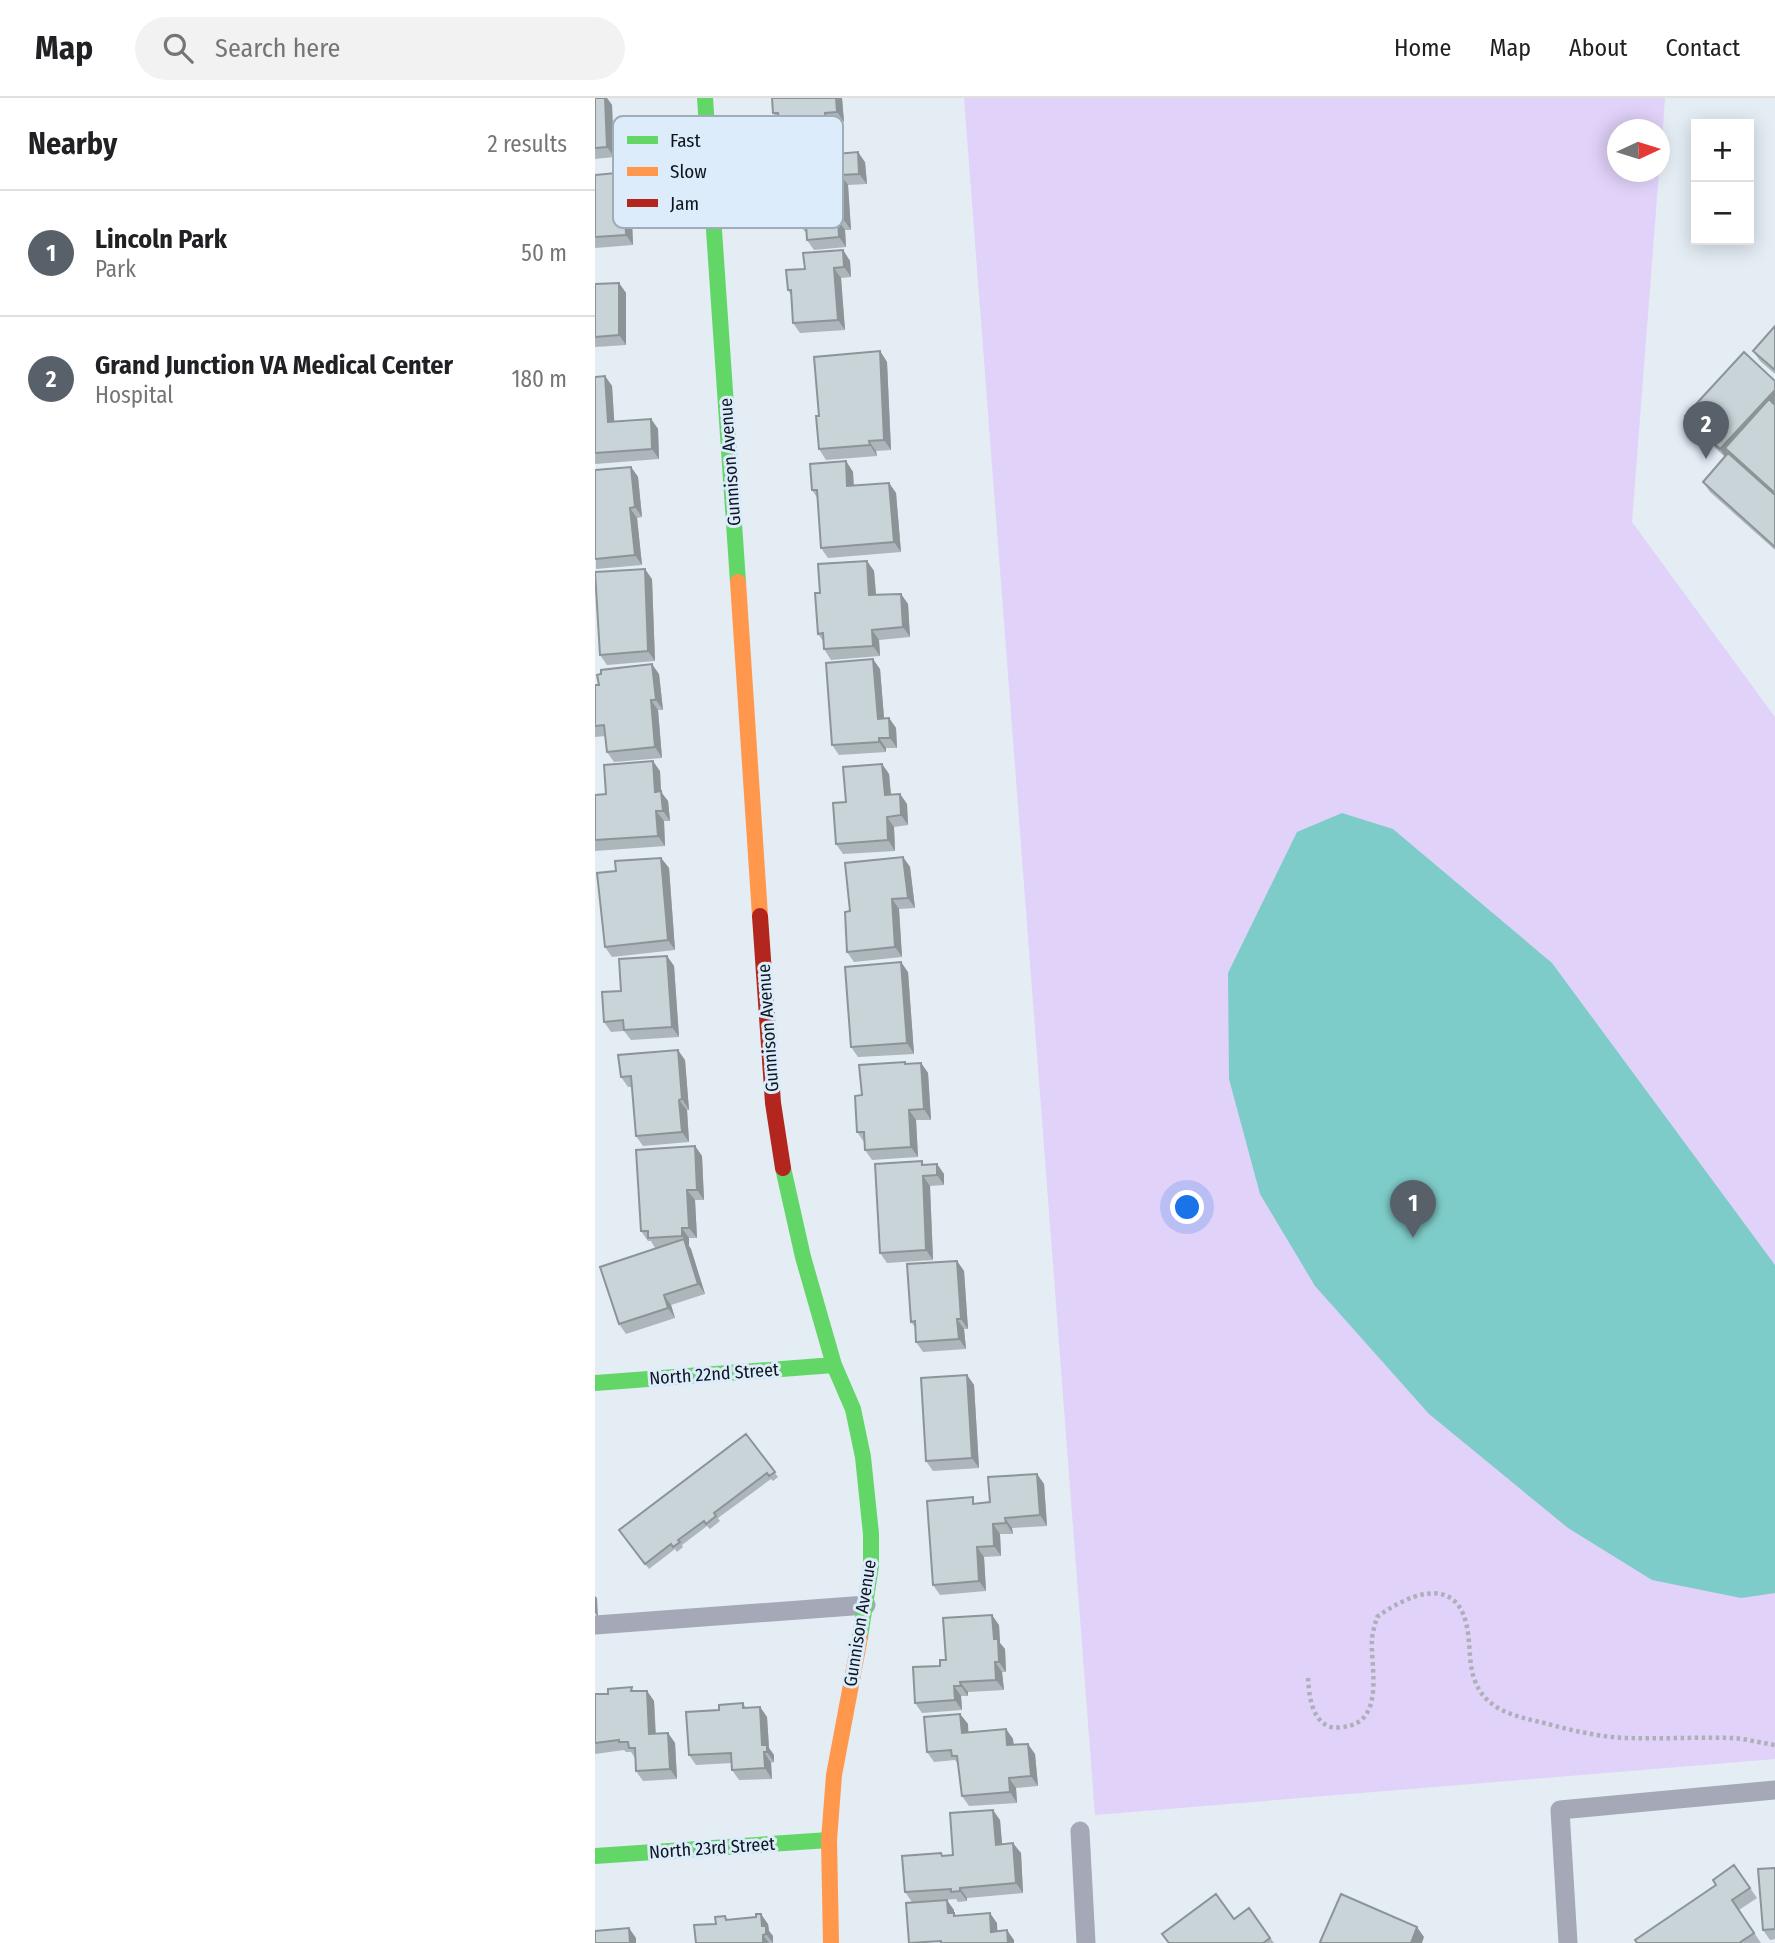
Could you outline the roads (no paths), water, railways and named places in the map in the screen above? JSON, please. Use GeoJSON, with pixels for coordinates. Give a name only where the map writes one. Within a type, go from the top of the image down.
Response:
{"type":"FeatureCollection","features":[{"type":"Feature","properties":{"kind":"street","name":"Gunnison Avenue"},"geometry":{"type":"LineString","coordinates":[[705,98],[706,116]]}},
{"type":"Feature","properties":{"kind":"street","name":"Gunnison Avenue"},"geometry":{"type":"LineString","coordinates":[[714,228],[773,1103],[788,1196],[803,1257],[834,1365],[853,1409],[863,1457],[871,1534],[871,1566],[866,1605],[834,1774],[829,1840],[831,1943]]}},
{"type":"Feature","properties":{"kind":"street","name":"North 22nd Street"},"geometry":{"type":"LineString","coordinates":[[595,1383],[834,1365]]}},
{"type":"Feature","properties":{"kind":"street","name":"North 23rd Street"},"geometry":{"type":"LineString","coordinates":[[595,1856],[829,1840]]}},
{"type":"Feature","properties":{"kind":"lane"},"geometry":{"type":"LineString","coordinates":[[595,1625],[866,1605]]}},
{"type":"Feature","properties":{"kind":"lane"},"geometry":{"type":"LineString","coordinates":[[1568,1943],[1560,1810],[1775,1790]]}},
{"type":"Feature","properties":{"kind":"lane"},"geometry":{"type":"LineString","coordinates":[[1080,1831],[1086,1943]]}},
{"type":"Feature","properties":{"kind":"place","name":"Grand Junction VA Medical Center"},"geometry":{"type":"Point","coordinates":[1706,459]}},
{"type":"Feature","properties":{"kind":"place","name":"Lincoln Park"},"geometry":{"type":"Point","coordinates":[1413,1238]}}]}
